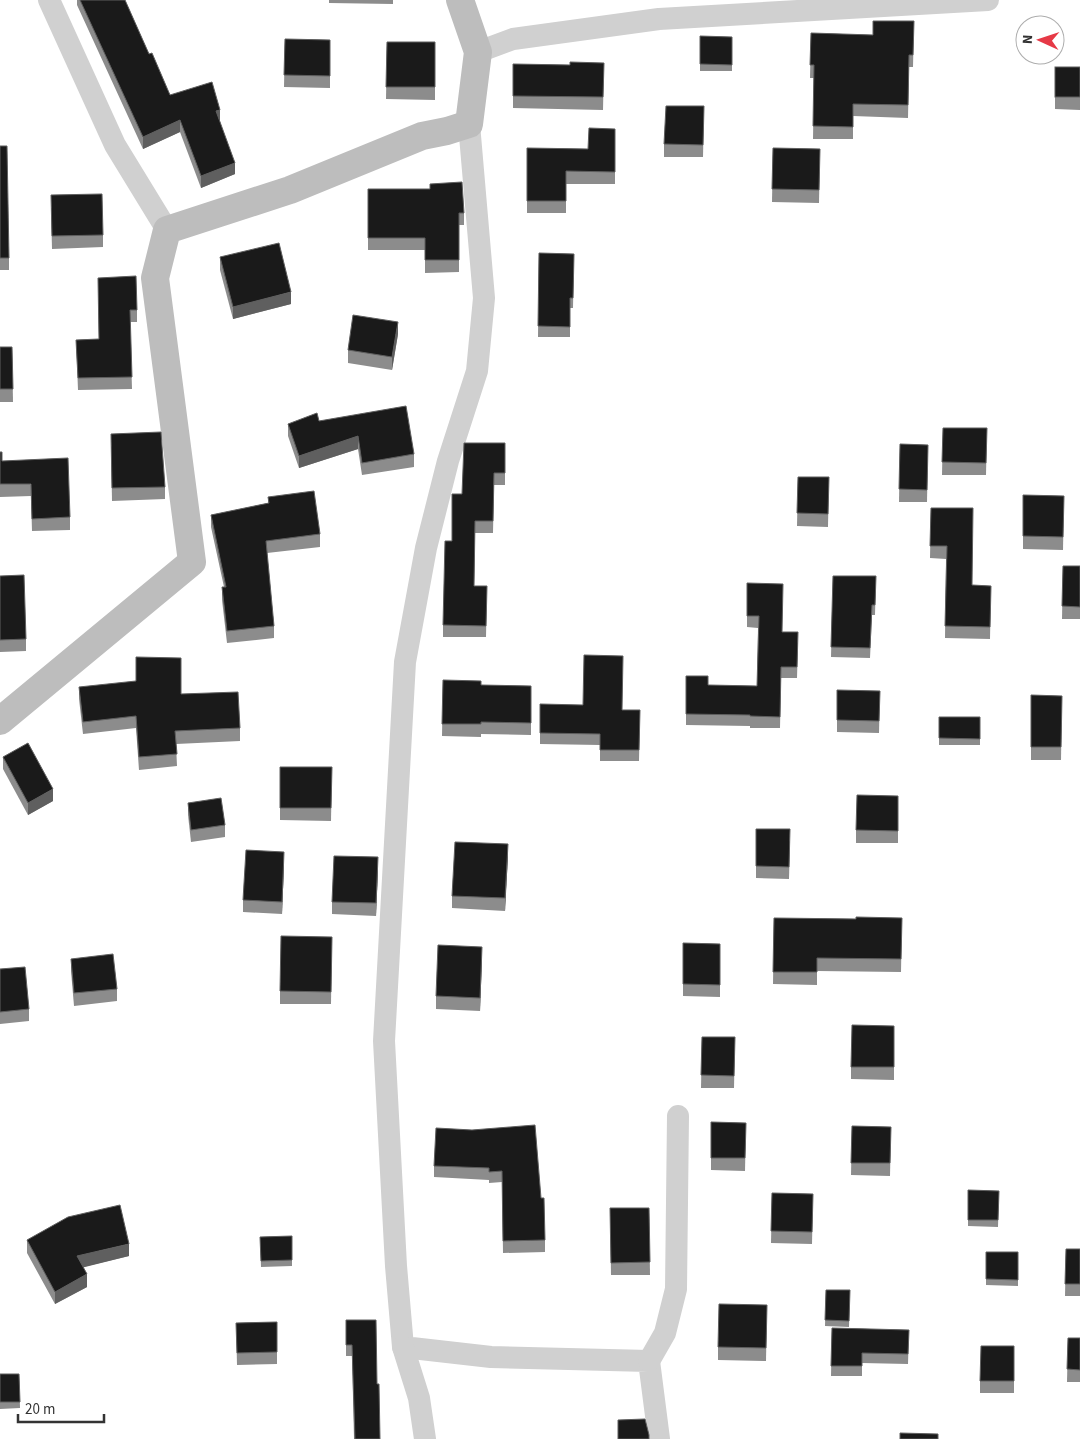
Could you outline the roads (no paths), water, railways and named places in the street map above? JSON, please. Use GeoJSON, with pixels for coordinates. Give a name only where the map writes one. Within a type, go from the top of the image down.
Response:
{"type":"FeatureCollection","features":[{"type":"Feature","properties":{"kind":"main road"},"geometry":{"type":"LineString","coordinates":[[0,721],[192,562],[155,278],[167,230],[290,190],[422,136],[469,124],[478,52],[460,0]]}},
{"type":"Feature","properties":{"kind":"street"},"geometry":{"type":"LineString","coordinates":[[49,0],[115,145],[167,230]]}},
{"type":"Feature","properties":{"kind":"street"},"geometry":{"type":"LineString","coordinates":[[478,52],[513,39],[659,18],[988,0]]}},
{"type":"Feature","properties":{"kind":"street"},"geometry":{"type":"LineString","coordinates":[[425,1439],[419,1398],[404,1347],[396,1266],[384,1041],[405,662],[426,548],[448,461],[478,371],[484,298],[469,124]]}},
{"type":"Feature","properties":{"kind":"street"},"geometry":{"type":"LineString","coordinates":[[659,1439],[649,1361],[665,1333],[676,1289],[678,1116]]}},
{"type":"Feature","properties":{"kind":"street"},"geometry":{"type":"LineString","coordinates":[[404,1347],[491,1357],[649,1361]]}}]}
